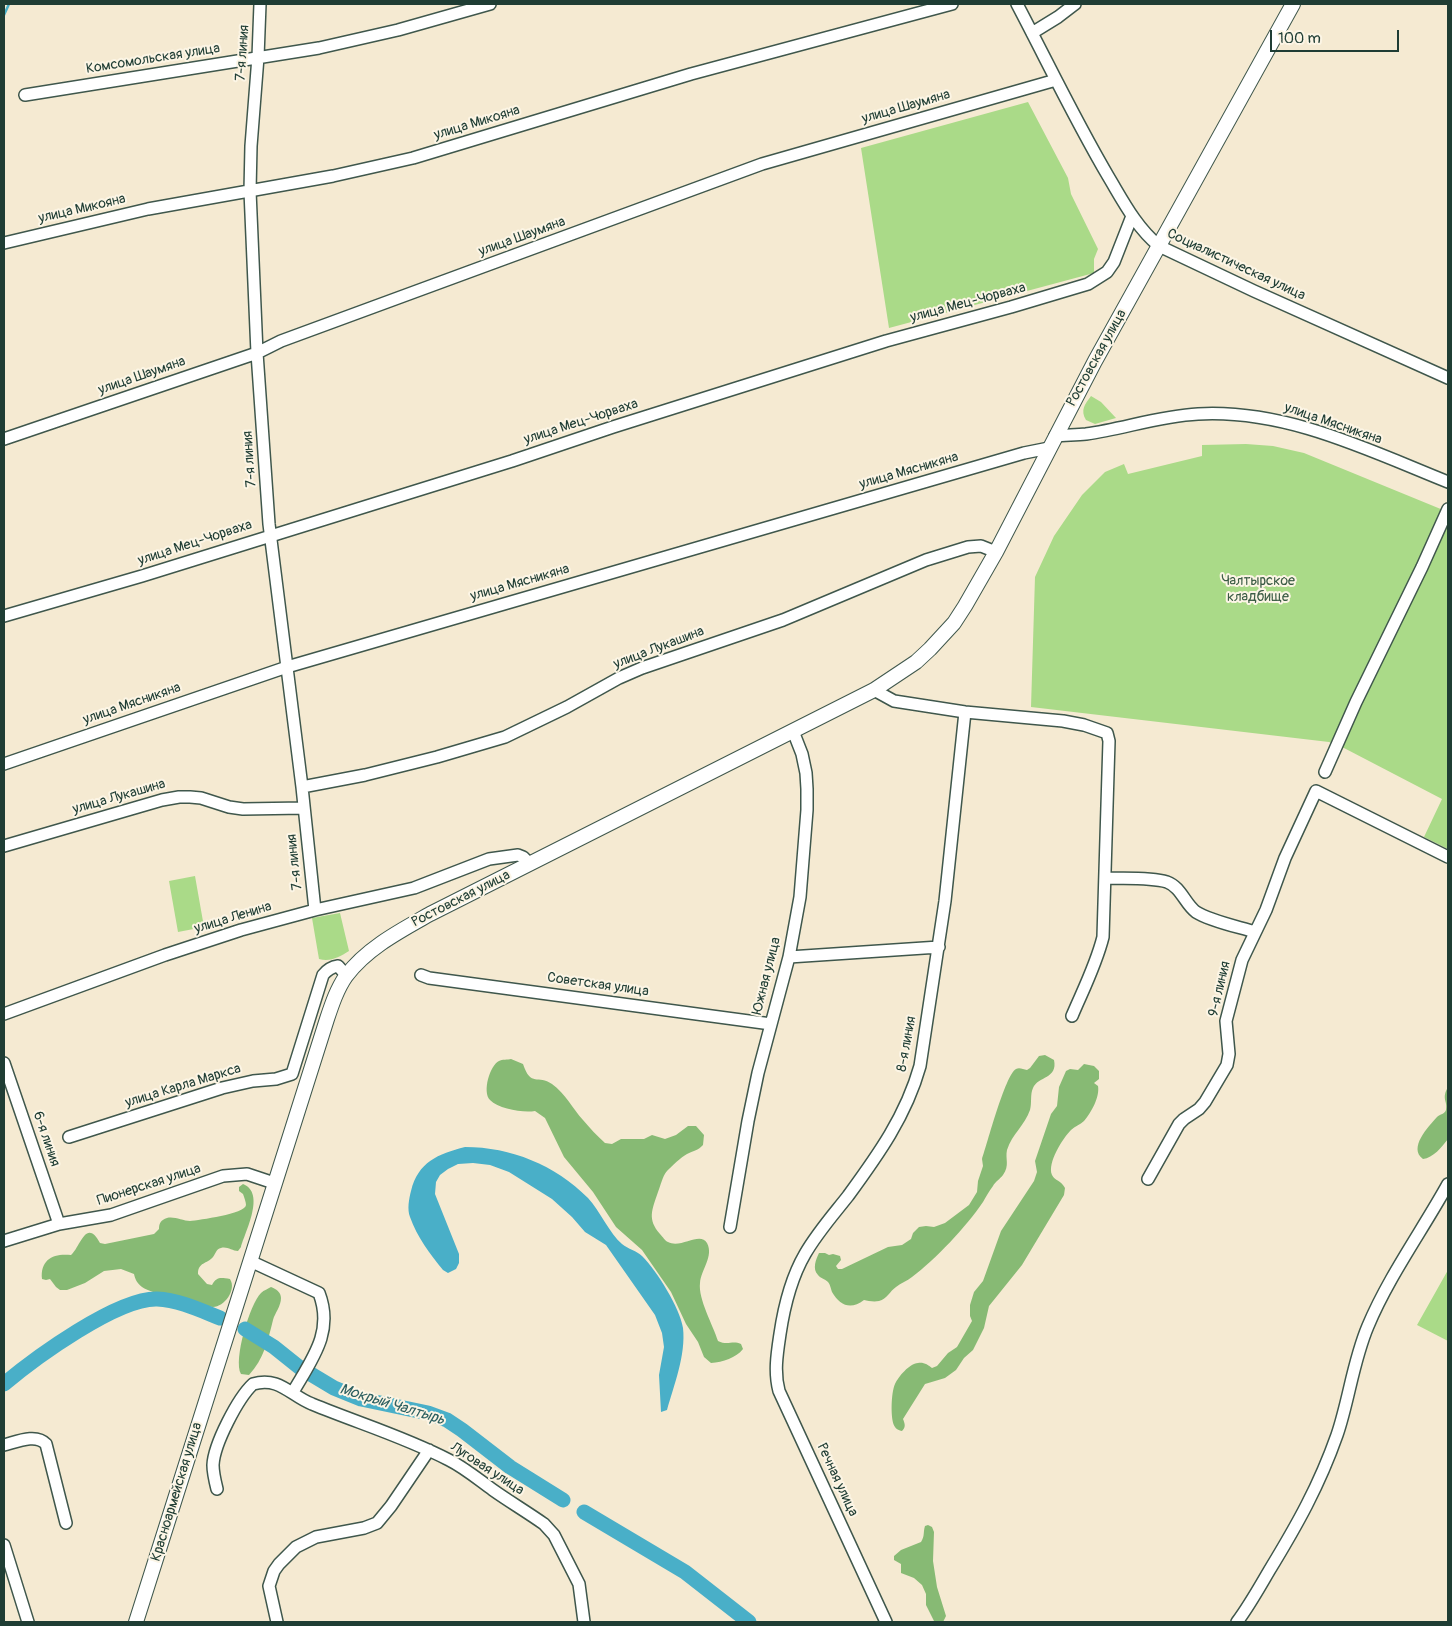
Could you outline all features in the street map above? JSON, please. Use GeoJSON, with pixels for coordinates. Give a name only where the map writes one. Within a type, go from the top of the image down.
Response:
{"type":"FeatureCollection","features":[{"type":"Feature","properties":{"kind":"main road","name":"Ростовская улица"},"geometry":{"type":"LineString","coordinates":[[243,1283],[333,1000],[346,976],[370,951],[430,914],[874,690],[916,662],[943,636],[965,606],[996,552],[1090,369],[1293,4]]}},
{"type":"Feature","properties":{"kind":"main road","name":"Красноармейская улица"},"geometry":{"type":"LineString","coordinates":[[136,1622],[243,1283]]}},
{"type":"Feature","properties":{"kind":"street","name":"7-я линия"},"geometry":{"type":"LineString","coordinates":[[260,4],[250,191],[257,353],[271,535],[315,910]]}},
{"type":"Feature","properties":{"kind":"street","name":"Комсомольская улица"},"geometry":{"type":"LineString","coordinates":[[25,95],[319,48],[369,37],[490,4]]}},
{"type":"Feature","properties":{"kind":"street","name":"улица Микояна"},"geometry":{"type":"LineString","coordinates":[[4,243],[148,209],[333,176],[413,158],[691,74],[952,4]]}},
{"type":"Feature","properties":{"kind":"street","name":"Социалистическая улица"},"geometry":{"type":"LineString","coordinates":[[1017,4],[1090,146],[1132,216],[1149,238],[1159,246],[1263,295],[1448,378]]}},
{"type":"Feature","properties":{"kind":"street"},"geometry":{"type":"LineString","coordinates":[[1032,32],[1058,18],[1075,4]]}},
{"type":"Feature","properties":{"kind":"street","name":"улица Шаумяна"},"geometry":{"type":"LineString","coordinates":[[4,439],[257,353],[281,341],[762,164],[1056,80]]}},
{"type":"Feature","properties":{"kind":"street","name":"улица Мец-Чорваха"},"geometry":{"type":"LineString","coordinates":[[4,616],[142,576],[512,461],[613,427],[877,344],[1088,284],[1107,272],[1114,262],[1132,216]]}},
{"type":"Feature","properties":{"kind":"street","name":"улица Мясникяна"},"geometry":{"type":"LineString","coordinates":[[1055,436],[1086,434],[1156,419],[1196,414],[1244,414],[1294,424],[1319,432],[1448,482]]}},
{"type":"Feature","properties":{"kind":"street","name":"улица Мясникяна"},"geometry":{"type":"LineString","coordinates":[[4,764],[287,667],[1014,456],[1049,448]]}},
{"type":"Feature","properties":{"kind":"street"},"geometry":{"type":"LineString","coordinates":[[1325,772],[1356,702],[1448,509]]}},
{"type":"Feature","properties":{"kind":"street","name":"улица Лукашина"},"geometry":{"type":"LineString","coordinates":[[302,787],[365,775],[505,737],[567,708],[619,678],[642,668],[783,620],[926,560],[968,547],[982,546],[996,552]]}},
{"type":"Feature","properties":{"kind":"street"},"geometry":{"type":"LineString","coordinates":[[874,690],[894,701],[965,712],[1063,721],[1084,725],[1107,733],[1109,741],[1103,937],[1098,955],[1072,1016]]}},
{"type":"Feature","properties":{"kind":"street","name":"8-я линия"},"geometry":{"type":"LineString","coordinates":[[778,1346],[790,1288],[804,1255],[815,1237],[848,1196],[880,1150],[908,1102],[920,1066],[939,947],[965,712]]}},
{"type":"Feature","properties":{"kind":"street","name":"Южная улица"},"geometry":{"type":"LineString","coordinates":[[730,1227],[758,1073],[789,958],[800,897],[807,810],[806,773],[802,754],[793,731]]}},
{"type":"Feature","properties":{"kind":"street","name":"9-я линия"},"geometry":{"type":"LineString","coordinates":[[1148,1179],[1179,1124],[1205,1102],[1227,1065],[1229,1054],[1227,1012],[1242,960],[1266,910],[1285,858],[1316,791],[1448,857]]}},
{"type":"Feature","properties":{"kind":"street","name":"улица Лукашина"},"geometry":{"type":"LineString","coordinates":[[4,846],[162,800],[179,797],[201,798],[229,807],[243,809],[304,808]]}},
{"type":"Feature","properties":{"kind":"street","name":"улица Ленина"},"geometry":{"type":"LineString","coordinates":[[4,1014],[241,930],[315,910],[414,888],[489,858],[518,855],[530,864]]}},
{"type":"Feature","properties":{"kind":"street"},"geometry":{"type":"LineString","coordinates":[[1105,878],[1167,882],[1176,888],[1189,906],[1202,915],[1256,932]]}},
{"type":"Feature","properties":{"kind":"street"},"geometry":{"type":"LineString","coordinates":[[789,958],[939,947]]}},
{"type":"Feature","properties":{"kind":"street","name":"улица Карла Маркса"},"geometry":{"type":"LineString","coordinates":[[69,1137],[222,1088],[252,1081],[276,1079],[292,1074],[323,975],[333,966],[338,966],[346,976]]}},
{"type":"Feature","properties":{"kind":"street","name":"Советская улица"},"geometry":{"type":"LineString","coordinates":[[421,975],[771,1024]]}},
{"type":"Feature","properties":{"kind":"street","name":"6-я линия"},"geometry":{"type":"LineString","coordinates":[[4,1063],[59,1224]]}},
{"type":"Feature","properties":{"kind":"street","name":"Пионерская улица"},"geometry":{"type":"LineString","coordinates":[[4,1241],[59,1224],[111,1215],[223,1176],[247,1174],[274,1183]]}},
{"type":"Feature","properties":{"kind":"street"},"geometry":{"type":"LineString","coordinates":[[1241,1620],[1311,1500],[1337,1434],[1367,1328],[1384,1293],[1448,1184]]}},
{"type":"Feature","properties":{"kind":"street"},"geometry":{"type":"LineString","coordinates":[[250,1261],[320,1293],[325,1322],[323,1333],[316,1351],[294,1392]]}},
{"type":"Feature","properties":{"kind":"street","name":"Речная улица"},"geometry":{"type":"LineString","coordinates":[[778,1346],[776,1378],[779,1391],[886,1622]]}},
{"type":"Feature","properties":{"kind":"street","name":"Луговая улица"},"geometry":{"type":"LineString","coordinates":[[217,1489],[213,1464],[215,1453],[239,1400],[253,1384],[267,1382],[275,1384],[294,1392],[300,1399],[311,1404],[369,1425],[450,1460],[544,1524],[554,1535],[579,1584],[584,1622]]}},
{"type":"Feature","properties":{"kind":"street"},"geometry":{"type":"LineString","coordinates":[[4,1445],[32,1438],[44,1441],[66,1523]]}},
{"type":"Feature","properties":{"kind":"street"},"geometry":{"type":"LineString","coordinates":[[277,1622],[269,1586],[274,1571],[279,1564],[296,1547],[316,1537],[364,1528],[377,1522],[391,1506],[429,1450]]}},
{"type":"Feature","properties":{"kind":"street"},"geometry":{"type":"LineString","coordinates":[[4,1545],[28,1622]]}},
{"type":"Feature","properties":{"kind":"green space"},"geometry":{"type":"Polygon","coordinates":[[[1028,102],[1068,178],[1071,194],[1098,249],[1094,259],[1094,273],[889,328],[861,148],[1028,102]]]}},
{"type":"Feature","properties":{"kind":"green space"},"geometry":{"type":"Polygon","coordinates":[[[1091,396],[1101,402],[1116,418],[1095,424],[1086,420],[1083,410],[1091,396]]]}},
{"type":"Feature","properties":{"kind":"green space","name":"Чалтырское кладбище"},"geometry":{"type":"Polygon","coordinates":[[[1246,444],[1273,446],[1304,453],[1448,512],[1448,849],[1424,837],[1442,799],[1329,742],[1031,707],[1035,577],[1054,536],[1082,495],[1105,472],[1124,464],[1128,474],[1202,456],[1202,445],[1246,444]]]}},
{"type":"Feature","properties":{"kind":"green space"},"geometry":{"type":"Polygon","coordinates":[[[195,876],[204,927],[178,932],[169,881],[195,876]]]}},
{"type":"Feature","properties":{"kind":"green space"},"geometry":{"type":"Polygon","coordinates":[[[340,913],[349,951],[331,959],[319,959],[312,918],[340,913]]]}},
{"type":"Feature","properties":{"kind":"green space"},"geometry":{"type":"Polygon","coordinates":[[[1045,1055],[1054,1060],[1053,1071],[1033,1088],[1028,1115],[1007,1150],[1005,1171],[968,1222],[931,1261],[884,1299],[877,1301],[864,1300],[850,1306],[839,1301],[832,1292],[829,1283],[816,1273],[815,1264],[819,1253],[840,1256],[841,1260],[836,1266],[838,1269],[842,1269],[888,1247],[902,1245],[911,1239],[913,1233],[919,1227],[934,1227],[945,1223],[969,1205],[977,1192],[983,1166],[982,1159],[1002,1096],[1012,1074],[1017,1068],[1027,1070],[1039,1056],[1045,1055]]]}},
{"type":"Feature","properties":{"kind":"green space"},"geometry":{"type":"Polygon","coordinates":[[[511,1059],[523,1064],[532,1078],[547,1081],[557,1088],[596,1135],[605,1143],[612,1144],[621,1139],[644,1139],[652,1135],[665,1139],[676,1135],[688,1126],[696,1126],[704,1135],[703,1145],[682,1157],[665,1173],[654,1204],[652,1219],[656,1229],[668,1242],[673,1244],[700,1239],[707,1243],[709,1253],[700,1283],[701,1297],[718,1341],[741,1344],[743,1349],[737,1355],[725,1361],[711,1363],[704,1357],[671,1292],[642,1250],[616,1227],[593,1192],[564,1157],[545,1118],[535,1111],[511,1110],[499,1106],[490,1100],[487,1085],[490,1073],[500,1060],[511,1059]]]}},
{"type":"Feature","properties":{"kind":"green space"},"geometry":{"type":"Polygon","coordinates":[[[1084,1064],[1094,1066],[1099,1071],[1099,1079],[1094,1083],[1098,1086],[1098,1095],[1087,1118],[1068,1134],[1054,1158],[1051,1170],[1052,1175],[1065,1188],[1064,1195],[1022,1265],[989,1306],[984,1328],[973,1350],[964,1358],[956,1370],[945,1378],[925,1384],[903,1419],[904,1428],[902,1431],[898,1430],[893,1424],[892,1413],[895,1384],[911,1366],[920,1363],[932,1368],[937,1366],[948,1353],[957,1347],[972,1321],[970,1305],[974,1292],[983,1281],[1001,1231],[1034,1181],[1037,1172],[1035,1161],[1051,1114],[1057,1106],[1059,1087],[1066,1071],[1070,1069],[1078,1070],[1084,1064]]]}},
{"type":"Feature","properties":{"kind":"green space"},"geometry":{"type":"Polygon","coordinates":[[[1448,1087],[1448,1139],[1434,1154],[1423,1159],[1419,1154],[1418,1144],[1429,1126],[1437,1117],[1444,1113],[1446,1107],[1445,1094],[1448,1087]]]}},
{"type":"Feature","properties":{"kind":"green space"},"geometry":{"type":"Polygon","coordinates":[[[243,1184],[250,1189],[254,1204],[241,1247],[238,1251],[225,1248],[217,1250],[213,1257],[201,1265],[198,1270],[198,1274],[207,1284],[212,1285],[220,1278],[230,1279],[232,1283],[231,1293],[225,1301],[217,1306],[213,1307],[147,1290],[139,1284],[134,1274],[121,1269],[104,1271],[85,1283],[67,1290],[60,1290],[50,1279],[42,1279],[43,1267],[49,1259],[59,1255],[71,1255],[87,1234],[91,1233],[100,1243],[105,1244],[154,1234],[159,1229],[161,1222],[167,1218],[190,1221],[238,1211],[246,1205],[243,1194],[239,1191],[239,1187],[243,1184]]]}},
{"type":"Feature","properties":{"kind":"green space"},"geometry":{"type":"Polygon","coordinates":[[[1448,1270],[1448,1341],[1417,1325],[1448,1270]]]}},
{"type":"Feature","properties":{"kind":"green space"},"geometry":{"type":"Polygon","coordinates":[[[271,1287],[279,1292],[281,1301],[273,1320],[265,1349],[249,1375],[241,1374],[239,1357],[241,1345],[252,1308],[262,1292],[271,1287]]]}},
{"type":"Feature","properties":{"kind":"green space"},"geometry":{"type":"Polygon","coordinates":[[[925,1526],[932,1527],[934,1532],[933,1561],[937,1587],[946,1616],[943,1622],[934,1621],[926,1605],[926,1594],[922,1585],[914,1578],[901,1573],[901,1564],[894,1560],[894,1556],[901,1550],[921,1542],[925,1526]]]}},
{"type":"Feature","properties":{"kind":"water"},"geometry":{"type":"Polygon","coordinates":[[[465,1147],[499,1150],[515,1154],[547,1167],[575,1186],[588,1198],[618,1240],[624,1246],[640,1254],[648,1263],[673,1300],[683,1328],[683,1349],[667,1410],[661,1412],[659,1375],[664,1347],[662,1333],[655,1315],[606,1245],[585,1232],[552,1199],[509,1172],[490,1165],[458,1164],[440,1175],[436,1182],[435,1194],[459,1254],[459,1263],[456,1269],[448,1273],[433,1258],[420,1238],[409,1214],[408,1207],[411,1191],[419,1173],[430,1161],[438,1156],[465,1147]]]}},
{"type":"Feature","properties":{"kind":"waterway"},"geometry":{"type":"LineString","coordinates":[[4,15],[9,4]]}},
{"type":"Feature","properties":{"kind":"waterway","name":"Мокрый Чалтырь"},"geometry":{"type":"LineString","coordinates":[[4,1384],[55,1345],[77,1331],[121,1308],[140,1301],[157,1299],[173,1301],[220,1318]]}},
{"type":"Feature","properties":{"kind":"waterway","name":"Мокрый Чалтырь"},"geometry":{"type":"LineString","coordinates":[[245,1329],[274,1347],[299,1367],[334,1388],[361,1399],[428,1413],[447,1420],[510,1467],[563,1500]]}},
{"type":"Feature","properties":{"kind":"waterway","name":"Мокрый Чалтырь"},"geometry":{"type":"LineString","coordinates":[[584,1512],[685,1572],[749,1622]]}}]}
